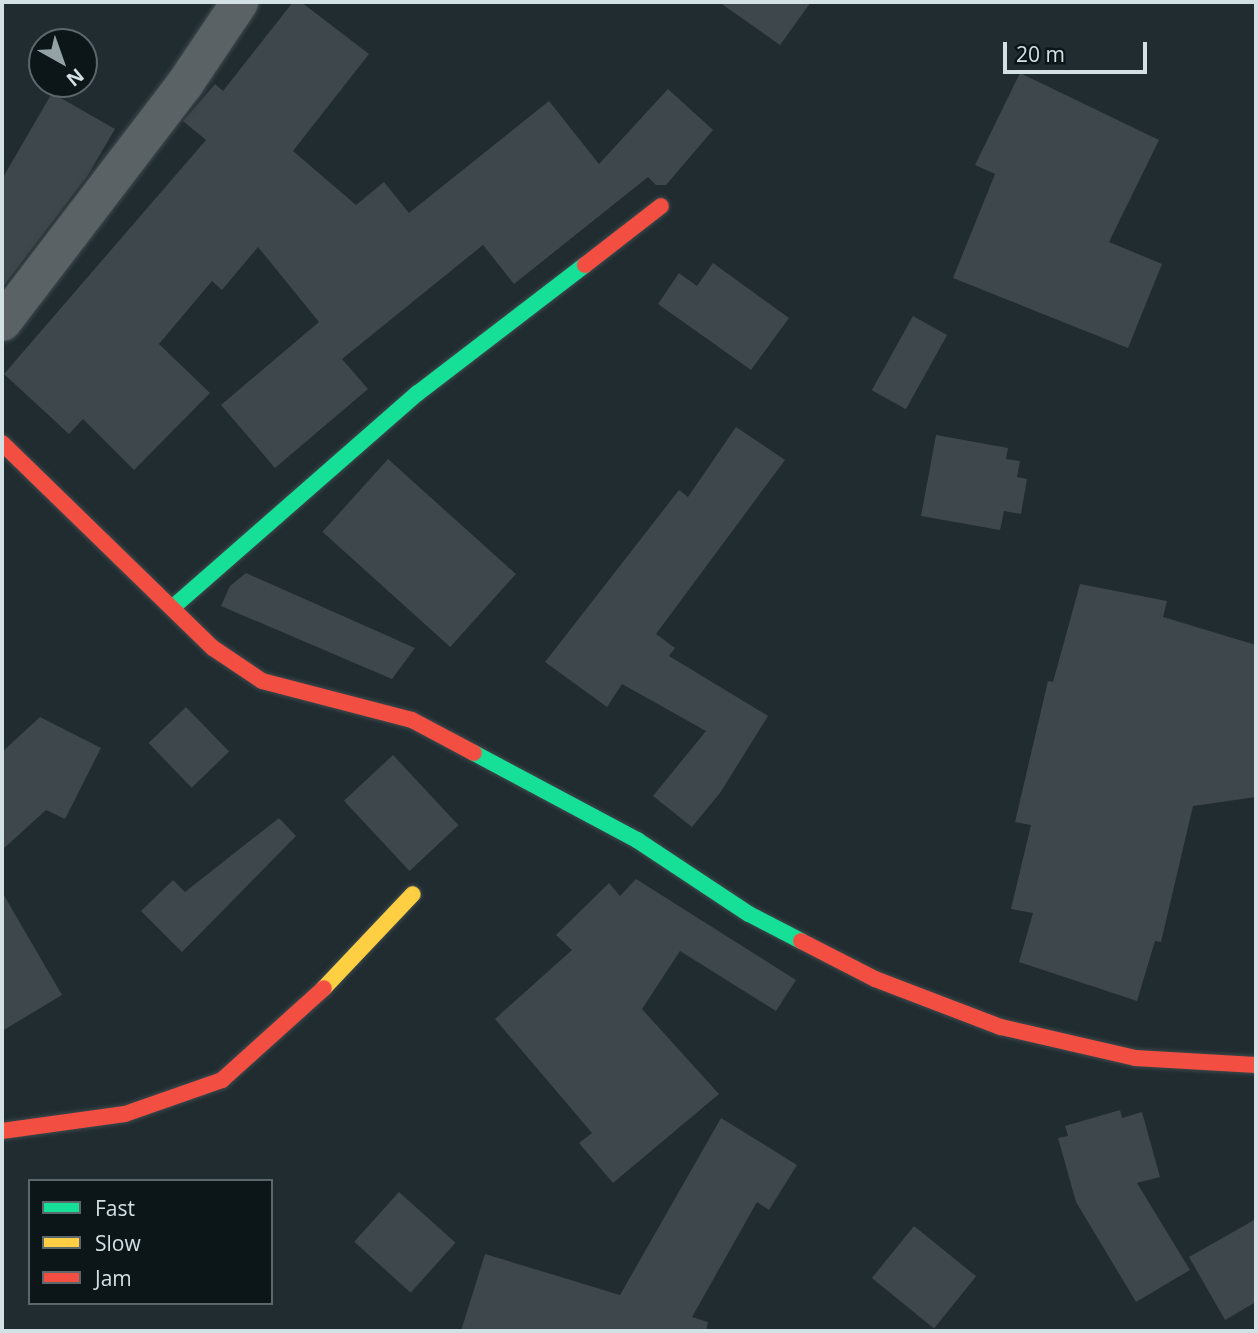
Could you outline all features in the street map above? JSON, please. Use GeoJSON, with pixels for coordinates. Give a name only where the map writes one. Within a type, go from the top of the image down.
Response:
{"type":"FeatureCollection","features":[{"type":"Feature","properties":{"kind":"street"},"geometry":{"type":"LineString","coordinates":[[2,322],[184,85],[239,2]]}},
{"type":"Feature","properties":{"kind":"street"},"geometry":{"type":"LineString","coordinates":[[172,608],[418,393],[661,206]]}},
{"type":"Feature","properties":{"kind":"street"},"geometry":{"type":"LineString","coordinates":[[2,443],[213,648],[262,681],[412,720],[494,761],[637,840],[749,914],[875,979],[1001,1027],[1135,1058],[1256,1065]]}},
{"type":"Feature","properties":{"kind":"street"},"geometry":{"type":"LineString","coordinates":[[2,1130],[125,1114],[222,1080],[296,1018],[413,894]]}},
{"type":"Feature","properties":{"kind":"building"},"geometry":{"type":"Polygon","coordinates":[[[293,2],[301,2],[369,54],[293,151],[356,205],[384,182],[409,213],[549,101],[599,164],[668,89],[713,130],[666,185],[656,185],[648,177],[514,284],[483,245],[342,359],[368,389],[275,468],[221,405],[319,322],[258,247],[222,290],[212,281],[159,344],[210,393],[134,470],[83,419],[69,434],[4,374],[206,140],[183,121],[215,84],[223,91],[293,2]]]}},
{"type":"Feature","properties":{"kind":"building"},"geometry":{"type":"Polygon","coordinates":[[[719,2],[811,2],[780,45],[719,2]]]}},
{"type":"Feature","properties":{"kind":"building"},"geometry":{"type":"Polygon","coordinates":[[[1020,73],[1159,140],[1109,242],[1162,264],[1128,348],[953,278],[995,174],[975,165],[1020,73]]]}},
{"type":"Feature","properties":{"kind":"building"},"geometry":{"type":"Polygon","coordinates":[[[49,98],[61,98],[115,129],[88,175],[2,288],[2,179],[49,98]]]}},
{"type":"Feature","properties":{"kind":"building"},"geometry":{"type":"Polygon","coordinates":[[[713,263],[789,318],[751,370],[658,304],[679,273],[697,286],[713,263]]]}},
{"type":"Feature","properties":{"kind":"building"},"geometry":{"type":"Polygon","coordinates":[[[913,316],[947,335],[906,409],[872,390],[913,316]]]}},
{"type":"Feature","properties":{"kind":"building"},"geometry":{"type":"Polygon","coordinates":[[[736,427],[785,460],[656,634],[675,648],[669,656],[768,716],[720,793],[692,827],[653,796],[706,731],[622,684],[607,707],[545,662],[679,490],[688,497],[736,427]]]}},
{"type":"Feature","properties":{"kind":"building"},"geometry":{"type":"Polygon","coordinates":[[[936,435],[1008,448],[1006,459],[1020,461],[1017,477],[1027,479],[1021,514],[1004,511],[1000,530],[921,516],[936,435]]]}},
{"type":"Feature","properties":{"kind":"building"},"geometry":{"type":"Polygon","coordinates":[[[388,459],[516,574],[450,647],[322,532],[388,459]]]}},
{"type":"Feature","properties":{"kind":"building"},"geometry":{"type":"Polygon","coordinates":[[[246,573],[415,648],[392,679],[221,606],[230,586],[246,573]]]}},
{"type":"Feature","properties":{"kind":"building"},"geometry":{"type":"Polygon","coordinates":[[[1080,584],[1167,601],[1163,617],[1256,645],[1256,797],[1193,806],[1161,942],[1155,941],[1137,1001],[1019,962],[1033,913],[1011,909],[1031,825],[1015,822],[1048,681],[1053,682],[1080,584]]]}},
{"type":"Feature","properties":{"kind":"building"},"geometry":{"type":"Polygon","coordinates":[[[186,707],[229,752],[192,788],[149,743],[186,707]]]}},
{"type":"Feature","properties":{"kind":"building"},"geometry":{"type":"Polygon","coordinates":[[[40,717],[101,748],[65,819],[46,810],[2,850],[2,752],[40,717]]]}},
{"type":"Feature","properties":{"kind":"building"},"geometry":{"type":"Polygon","coordinates":[[[393,755],[458,825],[409,871],[344,801],[393,755]]]}},
{"type":"Feature","properties":{"kind":"building"},"geometry":{"type":"Polygon","coordinates":[[[279,818],[296,836],[182,952],[141,911],[173,880],[185,892],[279,818]]]}},
{"type":"Feature","properties":{"kind":"building"},"geometry":{"type":"Polygon","coordinates":[[[636,879],[796,980],[776,1011],[680,951],[642,1009],[719,1094],[613,1183],[579,1143],[592,1133],[495,1019],[572,950],[556,935],[609,883],[620,896],[636,879]]]}},
{"type":"Feature","properties":{"kind":"building"},"geometry":{"type":"Polygon","coordinates":[[[2,892],[62,995],[2,1031],[2,892]]]}},
{"type":"Feature","properties":{"kind":"building"},"geometry":{"type":"Polygon","coordinates":[[[1120,1110],[1122,1118],[1142,1112],[1160,1177],[1137,1183],[1190,1270],[1136,1302],[1076,1202],[1058,1138],[1068,1136],[1065,1126],[1120,1110]]]}},
{"type":"Feature","properties":{"kind":"building"},"geometry":{"type":"Polygon","coordinates":[[[721,1118],[797,1165],[769,1210],[757,1202],[692,1317],[708,1322],[706,1331],[461,1331],[485,1254],[620,1295],[721,1118]]]}},
{"type":"Feature","properties":{"kind":"building"},"geometry":{"type":"Polygon","coordinates":[[[399,1192],[455,1243],[411,1293],[354,1242],[399,1192]]]}},
{"type":"Feature","properties":{"kind":"building"},"geometry":{"type":"Polygon","coordinates":[[[1256,1219],[1256,1302],[1225,1320],[1189,1257],[1256,1219]]]}},
{"type":"Feature","properties":{"kind":"building"},"geometry":{"type":"Polygon","coordinates":[[[914,1226],[976,1276],[934,1328],[872,1278],[914,1226]]]}},
{"type":"Feature","properties":{"kind":"traffic: fast"},"geometry":{"type":"LineString","coordinates":[[172,608],[418,393],[585,265]]}},
{"type":"Feature","properties":{"kind":"traffic: fast"},"geometry":{"type":"LineString","coordinates":[[474,753],[637,840],[749,914],[801,941]]}},
{"type":"Feature","properties":{"kind":"traffic: slow"},"geometry":{"type":"LineString","coordinates":[[324,988],[413,894]]}},
{"type":"Feature","properties":{"kind":"traffic: jam"},"geometry":{"type":"LineString","coordinates":[[585,265],[661,206]]}},
{"type":"Feature","properties":{"kind":"traffic: jam"},"geometry":{"type":"LineString","coordinates":[[2,443],[213,648],[262,681],[412,720],[474,753]]}},
{"type":"Feature","properties":{"kind":"traffic: jam"},"geometry":{"type":"LineString","coordinates":[[801,941],[875,979],[1001,1027],[1135,1058],[1256,1065]]}},
{"type":"Feature","properties":{"kind":"traffic: jam"},"geometry":{"type":"LineString","coordinates":[[2,1131],[125,1114],[222,1080],[324,988]]}}]}
